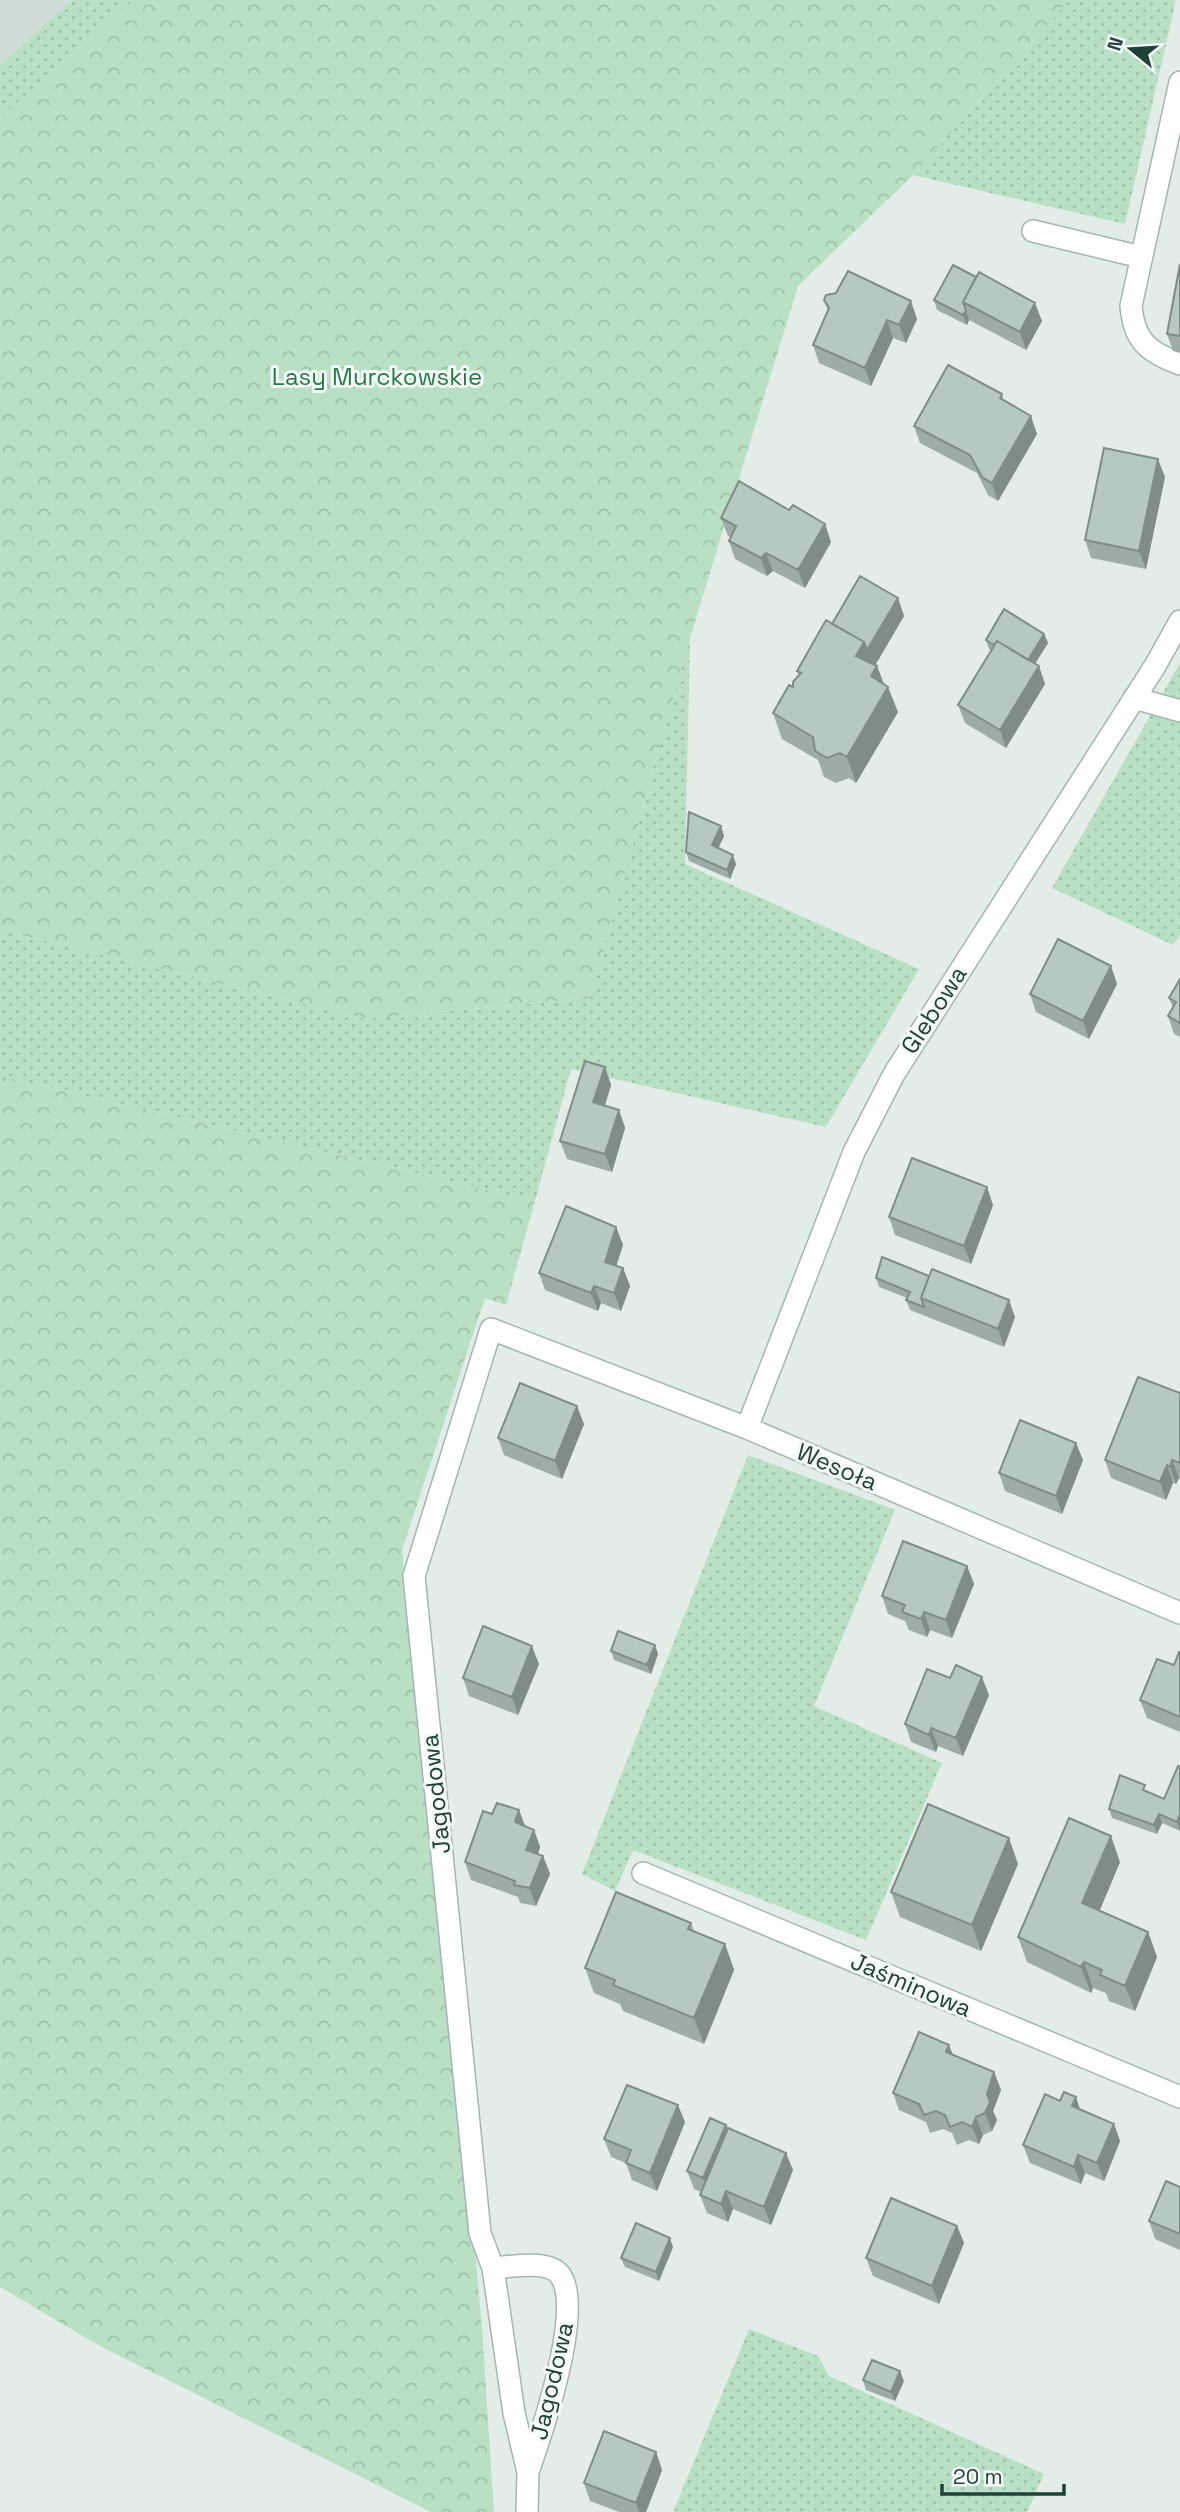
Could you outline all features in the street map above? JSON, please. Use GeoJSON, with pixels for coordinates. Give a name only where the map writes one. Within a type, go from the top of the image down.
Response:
{"type":"FeatureCollection","features":[{"type":"Feature","properties":{"kind":"street"},"geometry":{"type":"LineString","coordinates":[[1180,82],[1131,306],[1136,335],[1153,351],[1180,364]]}},
{"type":"Feature","properties":{"kind":"street"},"geometry":{"type":"LineString","coordinates":[[1033,231],[1141,257]]}},
{"type":"Feature","properties":{"kind":"street","name":"Glebowa"},"geometry":{"type":"LineString","coordinates":[[747,1428],[854,1152],[894,1073],[1134,698],[1180,621]]}},
{"type":"Feature","properties":{"kind":"street"},"geometry":{"type":"LineString","coordinates":[[1134,698],[1180,710]]}},
{"type":"Feature","properties":{"kind":"street","name":"Wesoła"},"geometry":{"type":"LineString","coordinates":[[491,1329],[747,1428],[1180,1613]]}},
{"type":"Feature","properties":{"kind":"street","name":"Jagodowa"},"geometry":{"type":"LineString","coordinates":[[491,1329],[414,1576],[480,2233],[493,2268],[514,2413],[528,2472],[527,2512]]}},
{"type":"Feature","properties":{"kind":"street","name":"Jaśminowa"},"geometry":{"type":"LineString","coordinates":[[643,1873],[1180,2097]]}},
{"type":"Feature","properties":{"kind":"street","name":"Jagodowa"},"geometry":{"type":"LineString","coordinates":[[493,2268],[544,2266],[553,2269],[560,2275],[568,2302],[548,2417],[528,2472]]}},
{"type":"Feature","properties":{"kind":"shaded area"},"geometry":{"type":"Polygon","coordinates":[[[0,0],[71,0],[0,65],[0,0]]]}},
{"type":"Feature","properties":{"kind":"green space"},"geometry":{"type":"Polygon","coordinates":[[[71,0],[134,0],[0,118],[0,65],[71,0]]]}},
{"type":"Feature","properties":{"kind":"green space","name":"Lasy Murckowskie"},"geometry":{"type":"Polygon","coordinates":[[[134,0],[1069,0],[913,175],[798,286],[690,638],[590,998],[365,1019],[0,930],[0,118],[134,0]]]}},
{"type":"Feature","properties":{"kind":"green space"},"geometry":{"type":"Polygon","coordinates":[[[1069,0],[1176,0],[1125,224],[913,175],[1069,0]]]}},
{"type":"Feature","properties":{"kind":"green space"},"geometry":{"type":"Polygon","coordinates":[[[690,638],[685,864],[919,969],[826,1127],[571,1069],[535,1201],[0,1076],[0,930],[365,1019],[590,998],[690,638]]]}},
{"type":"Feature","properties":{"kind":"green space"},"geometry":{"type":"Polygon","coordinates":[[[1180,663],[1180,935],[1173,945],[1052,888],[1180,663]]]}},
{"type":"Feature","properties":{"kind":"green space"},"geometry":{"type":"Polygon","coordinates":[[[0,1076],[535,1201],[506,1305],[485,1298],[402,1550],[422,1760],[463,2118],[482,2328],[494,2512],[431,2512],[100,2346],[0,2287],[0,1076]]]}},
{"type":"Feature","properties":{"kind":"green space"},"geometry":{"type":"Polygon","coordinates":[[[748,1455],[895,1510],[814,1706],[942,1763],[866,1940],[633,1850],[615,1891],[582,1874],[748,1455]]]}},
{"type":"Feature","properties":{"kind":"green space"},"geometry":{"type":"Polygon","coordinates":[[[749,2329],[818,2356],[829,2376],[1044,2474],[1027,2512],[673,2512],[749,2329]]]}},
{"type":"Feature","properties":{"kind":"building"},"geometry":{"type":"Polygon","coordinates":[[[1180,264],[1180,336],[1167,334],[1180,264]]]}},
{"type":"Feature","properties":{"kind":"building"},"geometry":{"type":"Polygon","coordinates":[[[953,265],[976,277],[963,302],[966,311],[963,315],[934,300],[953,265]]]}},
{"type":"Feature","properties":{"kind":"building"},"geometry":{"type":"Polygon","coordinates":[[[848,271],[911,301],[899,325],[887,320],[865,368],[813,345],[829,308],[824,300],[826,295],[836,293],[848,271]]]}},
{"type":"Feature","properties":{"kind":"building"},"geometry":{"type":"Polygon","coordinates":[[[979,272],[1035,303],[1020,332],[963,302],[979,272]]]}},
{"type":"Feature","properties":{"kind":"building"},"geometry":{"type":"Polygon","coordinates":[[[948,365],[1002,394],[1000,398],[1031,416],[992,483],[982,477],[970,455],[914,426],[948,365]]]}},
{"type":"Feature","properties":{"kind":"building"},"geometry":{"type":"Polygon","coordinates":[[[1104,448],[1158,459],[1139,551],[1085,540],[1104,448]]]}},
{"type":"Feature","properties":{"kind":"building"},"geometry":{"type":"Polygon","coordinates":[[[739,481],[789,510],[793,505],[825,524],[798,570],[766,553],[761,558],[729,541],[736,526],[721,518],[739,481]]]}},
{"type":"Feature","properties":{"kind":"building"},"geometry":{"type":"Polygon","coordinates":[[[860,576],[898,598],[867,650],[864,642],[832,624],[860,576]]]}},
{"type":"Feature","properties":{"kind":"building"},"geometry":{"type":"Polygon","coordinates":[[[1004,609],[1044,634],[1028,660],[997,641],[994,645],[986,640],[1004,609]]]}},
{"type":"Feature","properties":{"kind":"building"},"geometry":{"type":"Polygon","coordinates":[[[826,620],[864,642],[856,656],[877,666],[871,676],[888,687],[847,757],[840,753],[827,758],[815,751],[813,737],[773,713],[789,685],[793,687],[793,682],[801,673],[797,671],[826,620]]]}},
{"type":"Feature","properties":{"kind":"building"},"geometry":{"type":"Polygon","coordinates":[[[997,641],[1039,666],[1000,730],[958,705],[997,641]]]}},
{"type":"Feature","properties":{"kind":"building"},"geometry":{"type":"Polygon","coordinates":[[[689,812],[721,826],[712,845],[733,855],[727,870],[686,852],[689,812]]]}},
{"type":"Feature","properties":{"kind":"building"},"geometry":{"type":"Polygon","coordinates":[[[1058,939],[1111,966],[1083,1021],[1030,994],[1058,939]]]}},
{"type":"Feature","properties":{"kind":"building"},"geometry":{"type":"Polygon","coordinates":[[[1180,979],[1180,1023],[1168,1016],[1176,1002],[1169,998],[1180,979]]]}},
{"type":"Feature","properties":{"kind":"building"},"geometry":{"type":"Polygon","coordinates":[[[585,1061],[605,1067],[593,1102],[619,1110],[605,1154],[560,1141],[585,1061]]]}},
{"type":"Feature","properties":{"kind":"building"},"geometry":{"type":"Polygon","coordinates":[[[912,1158],[987,1187],[964,1246],[889,1217],[912,1158]]]}},
{"type":"Feature","properties":{"kind":"building"},"geometry":{"type":"Polygon","coordinates":[[[566,1206],[616,1227],[605,1262],[623,1268],[614,1293],[594,1286],[591,1293],[539,1273],[566,1206]]]}},
{"type":"Feature","properties":{"kind":"building"},"geometry":{"type":"Polygon","coordinates":[[[882,1257],[929,1276],[921,1298],[924,1307],[906,1300],[910,1292],[876,1278],[882,1257]]]}},
{"type":"Feature","properties":{"kind":"building"},"geometry":{"type":"Polygon","coordinates":[[[932,1269],[1009,1300],[998,1329],[921,1298],[932,1269]]]}},
{"type":"Feature","properties":{"kind":"building"},"geometry":{"type":"Polygon","coordinates":[[[1138,1377],[1180,1393],[1180,1463],[1172,1460],[1160,1482],[1105,1460],[1138,1377]]]}},
{"type":"Feature","properties":{"kind":"building"},"geometry":{"type":"Polygon","coordinates":[[[520,1383],[577,1406],[555,1461],[498,1438],[520,1383]]]}},
{"type":"Feature","properties":{"kind":"building"},"geometry":{"type":"Polygon","coordinates":[[[1020,1420],[1076,1443],[1056,1496],[999,1473],[1020,1420]]]}},
{"type":"Feature","properties":{"kind":"building"},"geometry":{"type":"Polygon","coordinates":[[[903,1541],[967,1566],[946,1620],[924,1612],[921,1619],[902,1612],[905,1605],[882,1596],[903,1541]]]}},
{"type":"Feature","properties":{"kind":"building"},"geometry":{"type":"Polygon","coordinates":[[[483,1626],[532,1646],[512,1697],[463,1678],[483,1626]]]}},
{"type":"Feature","properties":{"kind":"building"},"geometry":{"type":"Polygon","coordinates":[[[618,1631],[655,1645],[647,1665],[611,1651],[618,1631]]]}},
{"type":"Feature","properties":{"kind":"building"},"geometry":{"type":"Polygon","coordinates":[[[1179,1652],[1180,1717],[1140,1700],[1157,1659],[1174,1665],[1179,1652]]]}},
{"type":"Feature","properties":{"kind":"building"},"geometry":{"type":"Polygon","coordinates":[[[956,1665],[982,1677],[956,1738],[931,1728],[929,1735],[905,1724],[927,1669],[950,1678],[956,1665]]]}},
{"type":"Feature","properties":{"kind":"building"},"geometry":{"type":"Polygon","coordinates":[[[1178,1766],[1180,1814],[1177,1822],[1159,1814],[1154,1825],[1109,1809],[1120,1775],[1145,1785],[1143,1790],[1164,1799],[1178,1766]]]}},
{"type":"Feature","properties":{"kind":"building"},"geometry":{"type":"Polygon","coordinates":[[[497,1803],[519,1810],[515,1822],[534,1830],[526,1850],[543,1856],[530,1888],[514,1885],[515,1881],[465,1862],[483,1811],[492,1814],[497,1803]]]}},
{"type":"Feature","properties":{"kind":"building"},"geometry":{"type":"Polygon","coordinates":[[[928,1804],[1009,1838],[972,1925],[891,1892],[928,1804]]]}},
{"type":"Feature","properties":{"kind":"building"},"geometry":{"type":"Polygon","coordinates":[[[1069,1818],[1111,1836],[1082,1903],[1148,1932],[1125,1986],[1100,1975],[1102,1970],[1084,1962],[1081,1967],[1018,1937],[1069,1818]]]}},
{"type":"Feature","properties":{"kind":"building"},"geometry":{"type":"Polygon","coordinates":[[[616,1892],[691,1923],[688,1929],[725,1944],[694,2018],[613,1985],[615,1980],[585,1968],[616,1892]]]}},
{"type":"Feature","properties":{"kind":"building"},"geometry":{"type":"Polygon","coordinates":[[[919,2032],[949,2045],[946,2052],[994,2072],[987,2094],[990,2102],[985,2113],[976,2117],[972,2127],[962,2122],[950,2127],[945,2115],[936,2111],[924,2115],[919,2104],[893,2093],[919,2032]]]}},
{"type":"Feature","properties":{"kind":"building"},"geometry":{"type":"Polygon","coordinates":[[[627,2085],[678,2105],[650,2173],[626,2163],[631,2150],[604,2139],[627,2085]]]}},
{"type":"Feature","properties":{"kind":"building"},"geometry":{"type":"Polygon","coordinates":[[[1064,2092],[1076,2097],[1072,2106],[1114,2124],[1097,2163],[1078,2155],[1074,2167],[1023,2145],[1045,2094],[1060,2101],[1064,2092]]]}},
{"type":"Feature","properties":{"kind":"building"},"geometry":{"type":"Polygon","coordinates":[[[710,2118],[726,2125],[703,2178],[687,2171],[710,2118]]]}},
{"type":"Feature","properties":{"kind":"building"},"geometry":{"type":"Polygon","coordinates":[[[728,2128],[786,2153],[764,2207],[726,2191],[721,2204],[700,2195],[728,2128]]]}},
{"type":"Feature","properties":{"kind":"building"},"geometry":{"type":"Polygon","coordinates":[[[1166,2181],[1180,2187],[1180,2234],[1149,2221],[1166,2181]]]}},
{"type":"Feature","properties":{"kind":"building"},"geometry":{"type":"Polygon","coordinates":[[[891,2198],[957,2226],[932,2286],[866,2258],[891,2198]]]}},
{"type":"Feature","properties":{"kind":"building"},"geometry":{"type":"Polygon","coordinates":[[[636,2223],[670,2238],[656,2272],[621,2258],[636,2223]]]}},
{"type":"Feature","properties":{"kind":"building"},"geometry":{"type":"Polygon","coordinates":[[[872,2360],[900,2371],[891,2392],[863,2380],[872,2360]]]}},
{"type":"Feature","properties":{"kind":"building"},"geometry":{"type":"Polygon","coordinates":[[[604,2431],[656,2452],[636,2503],[584,2483],[604,2431]]]}}]}
